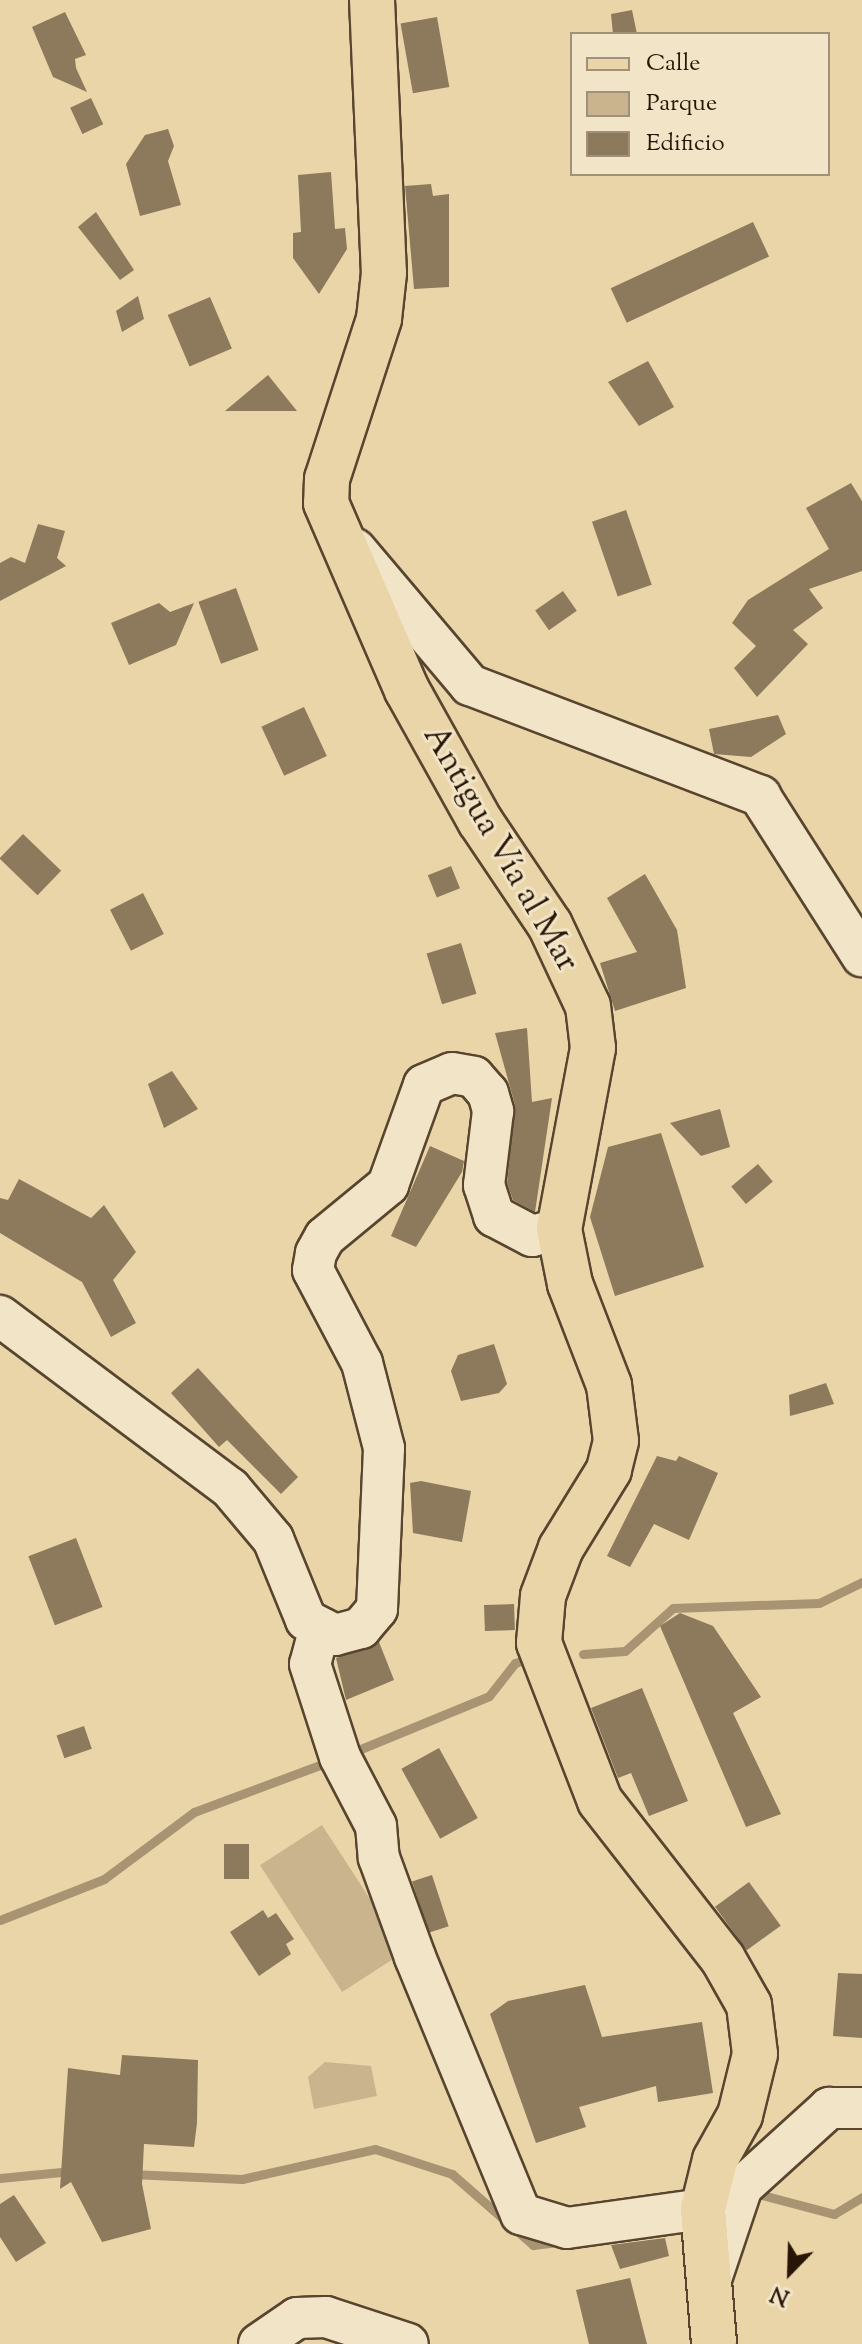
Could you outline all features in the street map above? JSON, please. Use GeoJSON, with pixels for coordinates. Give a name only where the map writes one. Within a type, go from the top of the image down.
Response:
{"type":"FeatureCollection","features":[{"type":"Feature","properties":{"kind":"main road","name":"Antigua Vía al Mar"},"geometry":{"type":"LineString","coordinates":[[372,0],[384,273],[366,372],[327,479],[330,517],[407,690],[480,821],[550,925],[588,1006],[593,1048],[559,1229],[570,1284],[609,1385],[616,1441],[609,1470],[561,1548],[543,1596],[539,1643],[600,1801],[723,1959],[749,2005],[755,2054],[740,2115],[715,2160],[703,2209],[714,2344]]}},
{"type":"Feature","properties":{"kind":"street"},"geometry":{"type":"LineString","coordinates":[[330,517],[470,685],[760,796],[862,956]]}},
{"type":"Feature","properties":{"kind":"street"},"geometry":{"type":"LineString","coordinates":[[0,1316],[254,1511],[289,1570],[306,1620],[319,1631],[361,1628],[377,1609],[384,1448],[362,1363],[313,1270],[316,1253],[388,1185],[424,1085],[452,1073],[484,1085],[493,1111],[484,1185],[494,1216],[532,1236],[559,1229]]}},
{"type":"Feature","properties":{"kind":"street"},"geometry":{"type":"LineString","coordinates":[[319,1631],[310,1664],[340,1757],[376,1826],[379,1858],[415,1957],[521,2214],[567,2228],[703,2209]]}},
{"type":"Feature","properties":{"kind":"street"},"geometry":{"type":"LineString","coordinates":[[710,2282],[742,2187],[829,2108],[862,2108]]}},
{"type":"Feature","properties":{"kind":"street"},"geometry":{"type":"LineString","coordinates":[[259,2344],[297,2318],[326,2317],[408,2344]]}},
{"type":"Feature","properties":{"kind":"green space"},"geometry":{"type":"Polygon","coordinates":[[[322,1825],[404,1952],[342,1992],[260,1865],[322,1825]]]}},
{"type":"Feature","properties":{"kind":"green space"},"geometry":{"type":"Polygon","coordinates":[[[325,2062],[371,2066],[377,2096],[314,2109],[308,2077],[325,2062]]]}},
{"type":"Feature","properties":{"kind":"building"},"geometry":{"type":"Polygon","coordinates":[[[632,10],[637,32],[613,32],[611,14],[632,10]]]}},
{"type":"Feature","properties":{"kind":"building"},"geometry":{"type":"Polygon","coordinates":[[[65,12],[86,55],[75,59],[87,92],[53,77],[32,27],[65,12]]]}},
{"type":"Feature","properties":{"kind":"building"},"geometry":{"type":"Polygon","coordinates":[[[437,17],[449,87],[413,93],[401,23],[437,17]]]}},
{"type":"Feature","properties":{"kind":"building"},"geometry":{"type":"Polygon","coordinates":[[[91,98],[103,124],[82,134],[70,108],[91,98]]]}},
{"type":"Feature","properties":{"kind":"building"},"geometry":{"type":"Polygon","coordinates":[[[168,129],[174,146],[168,161],[181,205],[140,216],[126,164],[145,135],[168,129]]]}},
{"type":"Feature","properties":{"kind":"building"},"geometry":{"type":"Polygon","coordinates":[[[331,172],[335,229],[345,228],[347,249],[319,294],[293,258],[293,233],[301,232],[298,175],[331,172]]]}},
{"type":"Feature","properties":{"kind":"building"},"geometry":{"type":"Polygon","coordinates":[[[431,184],[433,196],[449,194],[449,287],[414,289],[405,186],[431,184]]]}},
{"type":"Feature","properties":{"kind":"building"},"geometry":{"type":"Polygon","coordinates":[[[96,212],[134,270],[120,280],[78,227],[96,212]]]}},
{"type":"Feature","properties":{"kind":"building"},"geometry":{"type":"Polygon","coordinates":[[[753,222],[769,256],[627,323],[611,288],[753,222]]]}},
{"type":"Feature","properties":{"kind":"building"},"geometry":{"type":"Polygon","coordinates":[[[138,296],[144,319],[122,332],[116,311],[138,296]]]}},
{"type":"Feature","properties":{"kind":"building"},"geometry":{"type":"Polygon","coordinates":[[[210,297],[232,349],[190,367],[168,315],[210,297]]]}},
{"type":"Feature","properties":{"kind":"building"},"geometry":{"type":"Polygon","coordinates":[[[648,361],[674,407],[639,426],[608,382],[648,361]]]}},
{"type":"Feature","properties":{"kind":"building"},"geometry":{"type":"Polygon","coordinates":[[[268,375],[297,411],[225,411],[268,375]]]}},
{"type":"Feature","properties":{"kind":"building"},"geometry":{"type":"Polygon","coordinates":[[[851,483],[862,501],[862,571],[809,589],[823,608],[793,630],[808,644],[757,697],[734,668],[756,646],[732,623],[748,600],[829,549],[806,508],[851,483]]]}},
{"type":"Feature","properties":{"kind":"building"},"geometry":{"type":"Polygon","coordinates":[[[626,510],[652,585],[618,596],[592,522],[626,510]]]}},
{"type":"Feature","properties":{"kind":"building"},"geometry":{"type":"Polygon","coordinates":[[[38,524],[65,531],[57,558],[66,566],[0,601],[0,563],[11,557],[25,563],[38,524]]]}},
{"type":"Feature","properties":{"kind":"building"},"geometry":{"type":"Polygon","coordinates":[[[236,588],[259,650],[221,664],[198,602],[236,588]]]}},
{"type":"Feature","properties":{"kind":"building"},"geometry":{"type":"Polygon","coordinates":[[[563,591],[577,611],[549,630],[535,611],[563,591]]]}},
{"type":"Feature","properties":{"kind":"building"},"geometry":{"type":"Polygon","coordinates":[[[159,603],[170,612],[194,603],[176,645],[129,665],[111,623],[159,603]]]}},
{"type":"Feature","properties":{"kind":"building"},"geometry":{"type":"Polygon","coordinates":[[[304,707],[327,756],[284,776],[261,727],[304,707]]]}},
{"type":"Feature","properties":{"kind":"building"},"geometry":{"type":"Polygon","coordinates":[[[778,715],[786,734],[751,757],[714,754],[709,729],[778,715]]]}},
{"type":"Feature","properties":{"kind":"building"},"geometry":{"type":"Polygon","coordinates":[[[23,834],[61,871],[38,895],[0,859],[23,834]]]}},
{"type":"Feature","properties":{"kind":"building"},"geometry":{"type":"Polygon","coordinates":[[[451,866],[460,888],[437,898],[428,875],[451,866]]]}},
{"type":"Feature","properties":{"kind":"building"},"geometry":{"type":"Polygon","coordinates":[[[645,874],[677,930],[686,988],[615,1011],[600,963],[637,952],[607,898],[645,874]]]}},
{"type":"Feature","properties":{"kind":"building"},"geometry":{"type":"Polygon","coordinates":[[[143,893],[164,934],[131,951],[110,910],[143,893]]]}},
{"type":"Feature","properties":{"kind":"building"},"geometry":{"type":"Polygon","coordinates":[[[461,943],[476,994],[442,1004],[427,954],[461,943]]]}},
{"type":"Feature","properties":{"kind":"building"},"geometry":{"type":"Polygon","coordinates":[[[527,1028],[532,1102],[552,1098],[535,1212],[513,1200],[507,1183],[515,1105],[495,1033],[527,1028]]]}},
{"type":"Feature","properties":{"kind":"building"},"geometry":{"type":"Polygon","coordinates":[[[172,1071],[198,1109],[164,1128],[148,1084],[172,1071]]]}},
{"type":"Feature","properties":{"kind":"building"},"geometry":{"type":"Polygon","coordinates":[[[720,1109],[730,1147],[701,1156],[670,1123],[720,1109]]]}},
{"type":"Feature","properties":{"kind":"building"},"geometry":{"type":"Polygon","coordinates":[[[661,1133],[704,1267],[615,1296],[590,1217],[608,1147],[661,1133]]]}},
{"type":"Feature","properties":{"kind":"building"},"geometry":{"type":"Polygon","coordinates":[[[430,1146],[464,1161],[462,1172],[416,1247],[391,1236],[430,1146]]]}},
{"type":"Feature","properties":{"kind":"building"},"geometry":{"type":"Polygon","coordinates":[[[758,1164],[773,1182],[746,1204],[731,1186],[758,1164]]]}},
{"type":"Feature","properties":{"kind":"building"},"geometry":{"type":"Polygon","coordinates":[[[19,1179],[91,1218],[104,1205],[136,1252],[113,1280],[136,1323],[111,1337],[82,1282],[0,1233],[0,1198],[8,1200],[19,1179]]]}},
{"type":"Feature","properties":{"kind":"building"},"geometry":{"type":"Polygon","coordinates":[[[494,1344],[507,1384],[499,1393],[461,1401],[451,1371],[458,1355],[494,1344]]]}},
{"type":"Feature","properties":{"kind":"building"},"geometry":{"type":"Polygon","coordinates":[[[198,1368],[298,1477],[281,1494],[227,1440],[219,1447],[171,1393],[198,1368]]]}},
{"type":"Feature","properties":{"kind":"building"},"geometry":{"type":"Polygon","coordinates":[[[826,1383],[834,1404],[790,1416],[789,1395],[826,1383]]]}},
{"type":"Feature","properties":{"kind":"building"},"geometry":{"type":"Polygon","coordinates":[[[657,1456],[676,1461],[679,1456],[718,1473],[689,1540],[654,1524],[630,1567],[607,1556],[657,1456]]]}},
{"type":"Feature","properties":{"kind":"building"},"geometry":{"type":"Polygon","coordinates":[[[421,1481],[471,1491],[462,1542],[413,1533],[410,1483],[421,1481]]]}},
{"type":"Feature","properties":{"kind":"building"},"geometry":{"type":"Polygon","coordinates":[[[76,1538],[103,1607],[55,1625],[28,1556],[76,1538]]]}},
{"type":"Feature","properties":{"kind":"building"},"geometry":{"type":"Polygon","coordinates":[[[514,1604],[515,1630],[485,1631],[484,1605],[514,1604]]]}},
{"type":"Feature","properties":{"kind":"building"},"geometry":{"type":"Polygon","coordinates":[[[680,1613],[713,1626],[761,1697],[733,1713],[781,1814],[746,1827],[660,1626],[680,1613]]]}},
{"type":"Feature","properties":{"kind":"building"},"geometry":{"type":"Polygon","coordinates":[[[379,1642],[394,1680],[346,1700],[336,1658],[379,1642]]]}},
{"type":"Feature","properties":{"kind":"building"},"geometry":{"type":"Polygon","coordinates":[[[642,1688],[688,1801],[649,1816],[631,1773],[618,1778],[591,1708],[642,1688]]]}},
{"type":"Feature","properties":{"kind":"building"},"geometry":{"type":"Polygon","coordinates":[[[84,1726],[92,1749],[64,1758],[57,1735],[84,1726]]]}},
{"type":"Feature","properties":{"kind":"building"},"geometry":{"type":"Polygon","coordinates":[[[439,1748],[478,1818],[440,1839],[401,1769],[439,1748]]]}},
{"type":"Feature","properties":{"kind":"building"},"geometry":{"type":"Polygon","coordinates":[[[224,1844],[249,1844],[249,1879],[224,1879],[224,1844]]]}},
{"type":"Feature","properties":{"kind":"building"},"geometry":{"type":"Polygon","coordinates":[[[432,1875],[449,1926],[429,1933],[412,1881],[432,1875]]]}},
{"type":"Feature","properties":{"kind":"building"},"geometry":{"type":"Polygon","coordinates":[[[749,1882],[781,1926],[747,1950],[715,1907],[749,1882]]]}},
{"type":"Feature","properties":{"kind":"building"},"geometry":{"type":"Polygon","coordinates":[[[263,1910],[268,1918],[276,1913],[294,1939],[286,1944],[291,1954],[259,1976],[230,1932],[263,1910]]]}},
{"type":"Feature","properties":{"kind":"building"},"geometry":{"type":"Polygon","coordinates":[[[838,1973],[862,1974],[862,2038],[833,2036],[838,1973]]]}},
{"type":"Feature","properties":{"kind":"building"},"geometry":{"type":"Polygon","coordinates":[[[585,1985],[602,2037],[702,2022],[713,2093],[658,2102],[656,2086],[579,2107],[586,2127],[536,2143],[490,2014],[508,2001],[585,1985]]]}},
{"type":"Feature","properties":{"kind":"building"},"geometry":{"type":"Polygon","coordinates":[[[122,2055],[198,2060],[197,2123],[194,2147],[144,2144],[142,2184],[151,2229],[102,2242],[71,2182],[60,2189],[68,2068],[120,2075],[122,2055]]]}},
{"type":"Feature","properties":{"kind":"building"},"geometry":{"type":"Polygon","coordinates":[[[14,2195],[46,2243],[16,2262],[0,2237],[0,2204],[14,2195]]]}},
{"type":"Feature","properties":{"kind":"building"},"geometry":{"type":"Polygon","coordinates":[[[665,2238],[669,2256],[620,2269],[611,2245],[665,2238]]]}},
{"type":"Feature","properties":{"kind":"building"},"geometry":{"type":"Polygon","coordinates":[[[630,2278],[647,2344],[589,2344],[576,2290],[630,2278]]]}},
{"type":"Feature","properties":{"kind":"waterway"},"geometry":{"type":"LineString","coordinates":[[583,1654],[625,1651],[673,1608],[819,1603],[862,1582]]}},
{"type":"Feature","properties":{"kind":"waterway"},"geometry":{"type":"LineString","coordinates":[[351,1753],[489,1696],[515,1663],[532,1657]]}},
{"type":"Feature","properties":{"kind":"waterway"},"geometry":{"type":"LineString","coordinates":[[0,1920],[104,1879],[194,1812],[333,1760]]}},
{"type":"Feature","properties":{"kind":"waterway"},"geometry":{"type":"LineString","coordinates":[[131,2174],[242,2179],[375,2149],[452,2174],[533,2245],[558,2242]]}},
{"type":"Feature","properties":{"kind":"waterway"},"geometry":{"type":"LineString","coordinates":[[0,2178],[72,2171]]}},
{"type":"Feature","properties":{"kind":"waterway"},"geometry":{"type":"LineString","coordinates":[[758,2194],[834,2214],[862,2197]]}}]}
